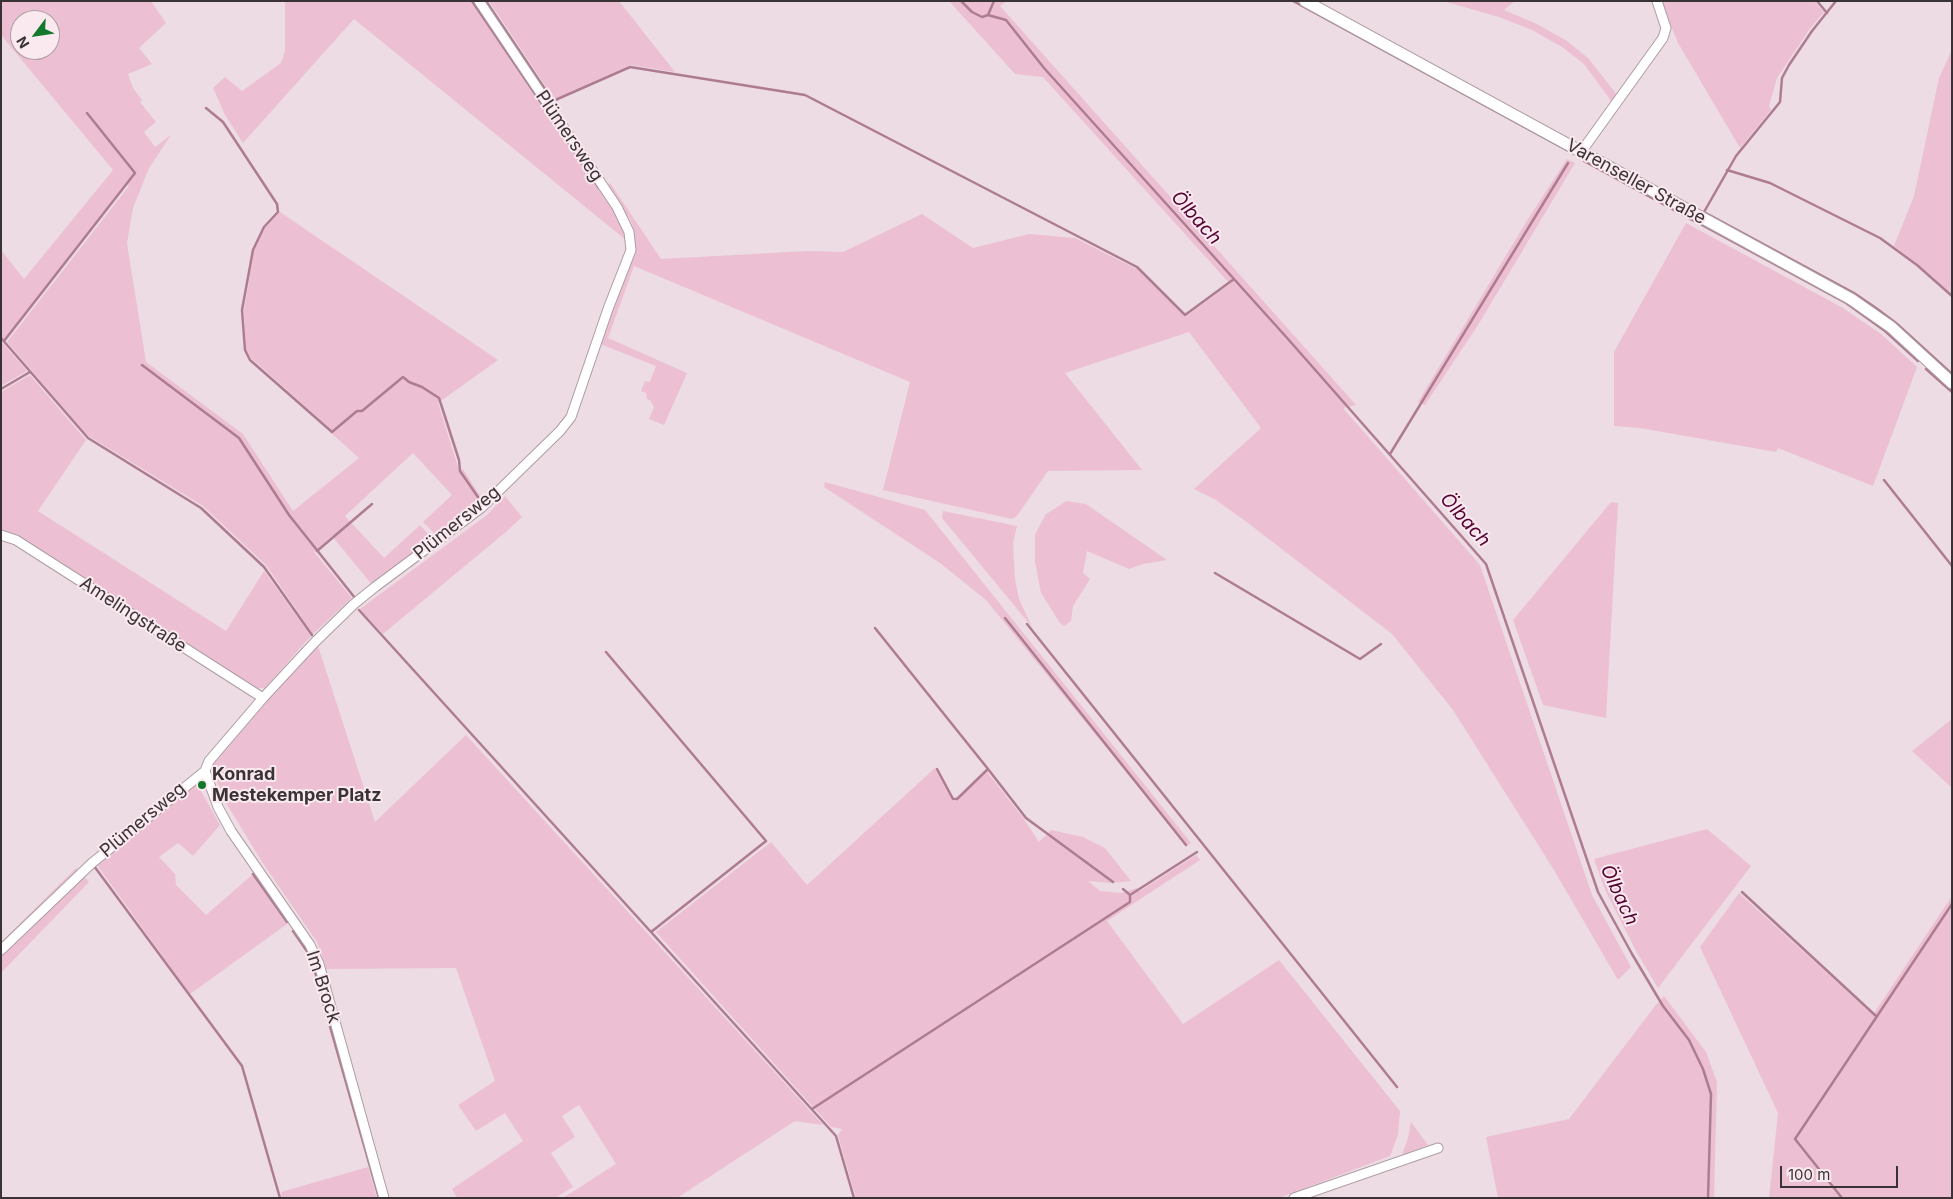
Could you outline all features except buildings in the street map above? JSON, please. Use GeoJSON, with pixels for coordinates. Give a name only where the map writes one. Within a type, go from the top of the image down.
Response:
{"type":"FeatureCollection","features":[{"type":"Feature","properties":{"kind":"main road","name":"Varenseller Straße"},"geometry":{"type":"LineString","coordinates":[[1305,1],[1858,304],[1891,327],[1952,383]]}},
{"type":"Feature","properties":{"kind":"street","name":"Plümersweg"},"geometry":{"type":"LineString","coordinates":[[1,950],[92,863],[205,770],[208,761],[263,698],[315,642],[354,604],[374,587],[481,508],[560,431],[571,417],[630,250],[629,232],[617,207],[479,1]]}},
{"type":"Feature","properties":{"kind":"street"},"geometry":{"type":"LineString","coordinates":[[1581,152],[1663,38],[1666,28],[1657,1]]}},
{"type":"Feature","properties":{"kind":"street","name":"Amelingstraße"},"geometry":{"type":"LineString","coordinates":[[1,535],[23,545],[263,698]]}},
{"type":"Feature","properties":{"kind":"street","name":"Im Brock"},"geometry":{"type":"LineString","coordinates":[[205,770],[218,807],[231,831],[310,945],[319,964],[384,1198]]}},
{"type":"Feature","properties":{"kind":"street"},"geometry":{"type":"LineString","coordinates":[[1294,1198],[1438,1148]]}},
{"type":"Feature","properties":{"kind":"shaded area"},"geometry":{"type":"Polygon","coordinates":[[[1,1],[151,1],[166,23],[139,48],[152,64],[128,74],[133,88],[142,100],[140,102],[156,122],[144,132],[155,147],[171,135],[149,168],[133,208],[127,243],[146,362],[243,434],[293,511],[359,458],[330,432],[332,430],[251,358],[246,350],[244,310],[254,251],[265,228],[280,212],[498,360],[438,403],[459,470],[463,469],[484,502],[438,537],[423,522],[452,495],[413,453],[345,516],[384,558],[420,525],[433,539],[373,586],[332,536],[314,552],[352,598],[313,634],[266,565],[203,506],[87,435],[7,342],[129,186],[126,183],[4,340],[1,336],[1,250],[24,279],[113,170],[22,60],[60,60],[60,10],[10,10],[10,46],[1,35],[1,1]]]}},
{"type":"Feature","properties":{"kind":"shaded area"},"geometry":{"type":"Polygon","coordinates":[[[285,1],[475,1],[623,222],[618,220],[625,232],[626,240],[354,19],[243,143],[225,115],[213,88],[225,77],[242,91],[281,63],[285,51],[285,1]]]}},
{"type":"Feature","properties":{"kind":"shaded area"},"geometry":{"type":"Polygon","coordinates":[[[489,1],[619,1],[675,72],[630,65],[554,99],[489,1]]]}},
{"type":"Feature","properties":{"kind":"shaded area"},"geometry":{"type":"Polygon","coordinates":[[[949,1],[1007,1],[1000,6],[1356,405],[1343,408],[1480,565],[1592,895],[1631,967],[1618,980],[1554,870],[1453,710],[1392,634],[1248,523],[1216,500],[1194,489],[1261,428],[1189,332],[1065,373],[1142,470],[1048,471],[1017,516],[1012,519],[883,490],[910,382],[634,266],[608,338],[687,373],[664,425],[649,419],[654,407],[650,400],[647,399],[646,393],[641,391],[645,381],[650,382],[656,366],[600,344],[635,248],[634,229],[631,221],[608,185],[610,183],[661,259],[807,251],[843,252],[922,214],[973,248],[1029,234],[1075,238],[1137,269],[1185,317],[1230,284],[1043,77],[1015,74],[949,1]]]}},
{"type":"Feature","properties":{"kind":"shaded area"},"geometry":{"type":"Polygon","coordinates":[[[1443,1],[1515,1],[1504,10],[1537,24],[1567,41],[1588,58],[1617,95],[1612,102],[1584,64],[1562,47],[1532,30],[1499,17],[1443,1]]]}},
{"type":"Feature","properties":{"kind":"shaded area"},"geometry":{"type":"Polygon","coordinates":[[[1661,1],[1814,1],[1824,12],[1809,30],[1777,78],[1769,106],[1771,110],[1740,148],[1678,43],[1661,1]]]}},
{"type":"Feature","properties":{"kind":"shaded area"},"geometry":{"type":"Polygon","coordinates":[[[1952,50],[1952,294],[1894,246],[1914,196],[1939,78],[1952,50]]]}},
{"type":"Feature","properties":{"kind":"shaded area"},"geometry":{"type":"Polygon","coordinates":[[[1567,159],[1575,163],[1478,325],[1425,405],[1418,402],[1528,219],[1567,159]]]}},
{"type":"Feature","properties":{"kind":"shaded area"},"geometry":{"type":"Polygon","coordinates":[[[1686,223],[1843,308],[1881,334],[1917,367],[1873,486],[1778,448],[1776,452],[1640,428],[1614,426],[1614,352],[1686,223]]]}},
{"type":"Feature","properties":{"kind":"shaded area"},"geometry":{"type":"Polygon","coordinates":[[[1,341],[27,371],[1,386],[1,341]]]}},
{"type":"Feature","properties":{"kind":"shaded area"},"geometry":{"type":"Polygon","coordinates":[[[30,375],[86,440],[38,511],[226,631],[264,571],[311,636],[265,688],[257,688],[17,537],[1,531],[1,392],[30,375]]]}},
{"type":"Feature","properties":{"kind":"shaded area"},"geometry":{"type":"Polygon","coordinates":[[[825,482],[925,510],[1191,843],[1186,846],[986,600],[940,563],[824,487],[825,482]]]}},
{"type":"Feature","properties":{"kind":"shaded area"},"geometry":{"type":"Polygon","coordinates":[[[505,496],[522,517],[383,634],[360,609],[487,515],[505,496]]]}},
{"type":"Feature","properties":{"kind":"shaded area"},"geometry":{"type":"Polygon","coordinates":[[[1066,501],[1086,504],[1167,560],[1143,564],[1129,569],[1087,551],[1083,573],[1090,579],[1073,606],[1071,621],[1064,626],[1060,623],[1041,593],[1035,562],[1035,535],[1045,515],[1066,501]]]}},
{"type":"Feature","properties":{"kind":"shaded area"},"geometry":{"type":"Polygon","coordinates":[[[1611,502],[1618,503],[1606,718],[1543,705],[1513,620],[1611,502]]]}},
{"type":"Feature","properties":{"kind":"shaded area"},"geometry":{"type":"Polygon","coordinates":[[[943,511],[1017,526],[1013,543],[1015,579],[1019,599],[1032,627],[942,518],[943,511]]]}},
{"type":"Feature","properties":{"kind":"shaded area"},"geometry":{"type":"Polygon","coordinates":[[[318,646],[375,822],[466,735],[823,1125],[795,1121],[677,1198],[563,1198],[616,1164],[579,1105],[562,1116],[575,1137],[551,1153],[573,1187],[555,1198],[457,1198],[452,1189],[523,1141],[505,1113],[476,1131],[458,1105],[495,1081],[456,968],[326,969],[317,942],[262,862],[228,806],[213,773],[211,762],[318,646]]]}},
{"type":"Feature","properties":{"kind":"shaded area"},"geometry":{"type":"Polygon","coordinates":[[[1952,719],[1952,788],[1912,751],[1952,719]]]}},
{"type":"Feature","properties":{"kind":"shaded area"},"geometry":{"type":"Polygon","coordinates":[[[935,768],[954,802],[987,772],[1024,819],[1039,842],[1051,830],[1083,837],[1105,848],[1131,881],[1111,883],[1088,881],[1100,891],[1121,893],[1137,888],[1140,891],[1196,855],[1200,860],[1107,921],[1183,1024],[1279,960],[1400,1111],[1398,1135],[1390,1156],[1279,1198],[856,1198],[838,1135],[842,1129],[831,1127],[656,932],[771,842],[807,885],[935,768]]]}},
{"type":"Feature","properties":{"kind":"shaded area"},"geometry":{"type":"Polygon","coordinates":[[[197,784],[220,825],[193,856],[178,843],[159,857],[175,874],[176,885],[206,915],[252,875],[287,924],[190,994],[97,865],[197,784]]]}},
{"type":"Feature","properties":{"kind":"shaded area"},"geometry":{"type":"Polygon","coordinates":[[[1707,829],[1751,866],[1658,988],[1636,951],[1605,890],[1594,859],[1707,829]]]}},
{"type":"Feature","properties":{"kind":"shaded area"},"geometry":{"type":"Polygon","coordinates":[[[76,868],[89,882],[1,973],[1,942],[76,868]]]}},
{"type":"Feature","properties":{"kind":"shaded area"},"geometry":{"type":"Polygon","coordinates":[[[1739,893],[1873,1015],[1952,896],[1952,1198],[1769,1198],[1778,1113],[1700,947],[1739,893]]]}},
{"type":"Feature","properties":{"kind":"shaded area"},"geometry":{"type":"Polygon","coordinates":[[[1664,996],[1706,1052],[1717,1082],[1714,1198],[1498,1198],[1486,1137],[1569,1119],[1664,996]]]}},
{"type":"Feature","properties":{"kind":"shaded area"},"geometry":{"type":"Polygon","coordinates":[[[1411,1122],[1428,1145],[1402,1155],[1408,1138],[1411,1122]]]}},
{"type":"Feature","properties":{"kind":"shaded area"},"geometry":{"type":"Polygon","coordinates":[[[368,1167],[377,1198],[282,1198],[281,1192],[368,1167]]]}},
{"type":"Feature","properties":{"kind":"waterway"},"geometry":{"type":"LineString","coordinates":[[472,1],[599,188]]}},
{"type":"Feature","properties":{"kind":"waterway"},"geometry":{"type":"LineString","coordinates":[[486,1],[553,101],[630,67],[805,95],[1137,267],[1185,315],[1234,279]]}},
{"type":"Feature","properties":{"kind":"waterway","name":"Ölbach"},"geometry":{"type":"LineString","coordinates":[[961,1],[972,12],[982,17],[988,15],[1006,20],[1044,68],[1288,339],[1486,564],[1598,892],[1663,1006],[1689,1040],[1703,1069],[1711,1094],[1708,1198]]}},
{"type":"Feature","properties":{"kind":"waterway"},"geometry":{"type":"LineString","coordinates":[[988,15],[994,1]]}},
{"type":"Feature","properties":{"kind":"waterway"},"geometry":{"type":"LineString","coordinates":[[1293,1],[1572,153]]}},
{"type":"Feature","properties":{"kind":"waterway"},"geometry":{"type":"LineString","coordinates":[[1817,1],[1827,13]]}},
{"type":"Feature","properties":{"kind":"waterway"},"geometry":{"type":"LineString","coordinates":[[1836,1],[1812,31],[1789,65],[1782,78],[1780,102],[1736,156],[1704,212],[1854,293],[1896,323],[1952,374]]}},
{"type":"Feature","properties":{"kind":"waterway"},"geometry":{"type":"LineString","coordinates":[[206,108],[223,122],[277,204],[278,212],[264,227],[253,250],[242,310],[245,350],[250,360],[332,432],[357,411],[362,411],[403,377],[409,382],[422,387],[439,398],[459,460],[460,471],[480,500]]}},
{"type":"Feature","properties":{"kind":"waterway"},"geometry":{"type":"LineString","coordinates":[[4,341],[135,173],[87,113]]}},
{"type":"Feature","properties":{"kind":"waterway"},"geometry":{"type":"LineString","coordinates":[[1584,161],[1694,221]]}},
{"type":"Feature","properties":{"kind":"waterway"},"geometry":{"type":"LineString","coordinates":[[1390,454],[1568,163]]}},
{"type":"Feature","properties":{"kind":"waterway"},"geometry":{"type":"LineString","coordinates":[[1727,170],[1770,183],[1880,238],[1917,265],[1952,296]]}},
{"type":"Feature","properties":{"kind":"waterway"},"geometry":{"type":"LineString","coordinates":[[1702,225],[1846,303],[1885,331],[1918,361]]}},
{"type":"Feature","properties":{"kind":"waterway"},"geometry":{"type":"LineString","coordinates":[[1,338],[88,438],[201,508],[264,567],[312,635]]}},
{"type":"Feature","properties":{"kind":"waterway"},"geometry":{"type":"LineString","coordinates":[[142,365],[239,438],[289,515],[355,598]]}},
{"type":"Feature","properties":{"kind":"waterway"},"geometry":{"type":"LineString","coordinates":[[1926,369],[1952,392]]}},
{"type":"Feature","properties":{"kind":"waterway"},"geometry":{"type":"LineString","coordinates":[[1,389],[30,372]]}},
{"type":"Feature","properties":{"kind":"waterway"},"geometry":{"type":"LineString","coordinates":[[1884,480],[1952,566]]}},
{"type":"Feature","properties":{"kind":"waterway"},"geometry":{"type":"LineString","coordinates":[[317,551],[372,504]]}},
{"type":"Feature","properties":{"kind":"waterway"},"geometry":{"type":"LineString","coordinates":[[1215,573],[1360,659],[1381,644]]}},
{"type":"Feature","properties":{"kind":"waterway"},"geometry":{"type":"LineString","coordinates":[[359,610],[836,1136],[854,1198]]}},
{"type":"Feature","properties":{"kind":"waterway"},"geometry":{"type":"LineString","coordinates":[[1005,618],[1186,845]]}},
{"type":"Feature","properties":{"kind":"waterway"},"geometry":{"type":"LineString","coordinates":[[1027,624],[1397,1087]]}},
{"type":"Feature","properties":{"kind":"waterway"},"geometry":{"type":"LineString","coordinates":[[875,628],[988,769]]}},
{"type":"Feature","properties":{"kind":"waterway"},"geometry":{"type":"LineString","coordinates":[[606,652],[766,841],[651,932]]}},
{"type":"Feature","properties":{"kind":"waterway"},"geometry":{"type":"LineString","coordinates":[[937,769],[953,799],[957,799],[988,769],[1026,818],[1113,882]]}},
{"type":"Feature","properties":{"kind":"waterway"},"geometry":{"type":"LineString","coordinates":[[812,1109],[1130,902],[1130,895],[1197,852]]}},
{"type":"Feature","properties":{"kind":"waterway"},"geometry":{"type":"LineString","coordinates":[[94,866],[242,1066],[280,1198]]}},
{"type":"Feature","properties":{"kind":"waterway"},"geometry":{"type":"LineString","coordinates":[[253,874],[287,922]]}},
{"type":"Feature","properties":{"kind":"waterway"},"geometry":{"type":"LineString","coordinates":[[1123,889],[1130,895]]}},
{"type":"Feature","properties":{"kind":"waterway"},"geometry":{"type":"LineString","coordinates":[[1742,892],[1876,1016]]}},
{"type":"Feature","properties":{"kind":"waterway"},"geometry":{"type":"LineString","coordinates":[[1842,1198],[1795,1139],[1952,904]]}},
{"type":"Feature","properties":{"kind":"waterway"},"geometry":{"type":"LineString","coordinates":[[293,931],[311,957],[317,979]]}},
{"type":"Feature","properties":{"kind":"waterway"},"geometry":{"type":"LineString","coordinates":[[323,1002],[379,1198]]}},
{"type":"Feature","properties":{"kind":"place","name":"Konrad Mestekemper Platz"},"geometry":{"type":"Point","coordinates":[202,785]}}]}
